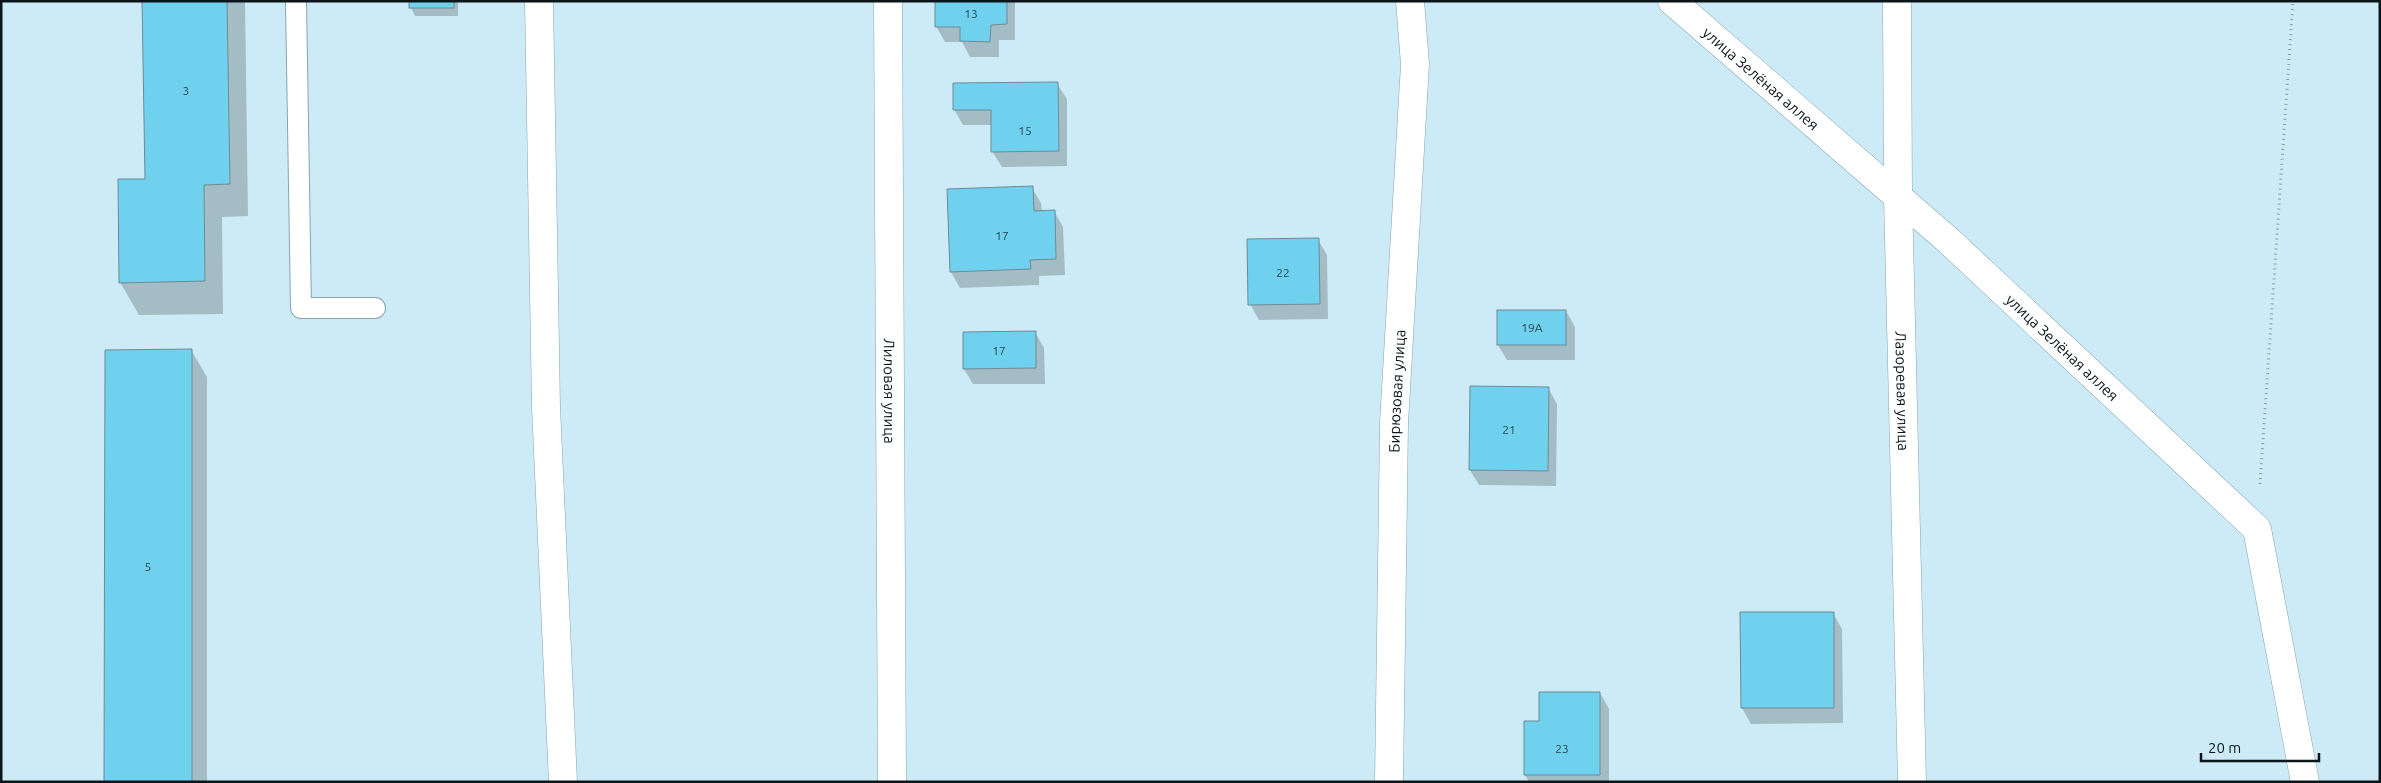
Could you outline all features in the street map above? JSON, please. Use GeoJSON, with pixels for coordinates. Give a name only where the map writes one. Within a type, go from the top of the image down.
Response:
{"type":"FeatureCollection","features":[{"type":"Feature","properties":{"kind":"street"},"geometry":{"type":"LineString","coordinates":[[539,1],[546,407],[563,782]]}},
{"type":"Feature","properties":{"kind":"street","name":"Лиловая улица"},"geometry":{"type":"LineString","coordinates":[[888,1],[892,782]]}},
{"type":"Feature","properties":{"kind":"street","name":"Бирюзовая улица"},"geometry":{"type":"LineString","coordinates":[[1389,782],[1394,424],[1415,64],[1410,1]]}},
{"type":"Feature","properties":{"kind":"street","name":"улица Зелёная аллея"},"geometry":{"type":"LineString","coordinates":[[1672,1],[1949,241],[2256,529]]}},
{"type":"Feature","properties":{"kind":"street","name":"Лазоревая улица"},"geometry":{"type":"LineString","coordinates":[[1897,1],[1898,197],[1912,782]]}},
{"type":"Feature","properties":{"kind":"street"},"geometry":{"type":"LineString","coordinates":[[2256,529],[2305,782]]}},
{"type":"Feature","properties":{"kind":"lane"},"geometry":{"type":"LineString","coordinates":[[296,1],[301,308],[375,308]]}},
{"type":"Feature","properties":{"kind":"path"},"geometry":{"type":"LineString","coordinates":[[2256,529],[2294,1]]}},
{"type":"Feature","properties":{"kind":"building"},"geometry":{"type":"Polygon","coordinates":[[[142,1],[227,1],[230,184],[204,185],[205,281],[119,283],[118,179],[145,179],[142,1]]]}},
{"type":"Feature","properties":{"kind":"building"},"geometry":{"type":"Polygon","coordinates":[[[409,1],[454,1],[454,8],[409,8],[409,1]]]}},
{"type":"Feature","properties":{"kind":"building"},"geometry":{"type":"Polygon","coordinates":[[[935,1],[1007,1],[1007,24],[991,25],[990,42],[960,41],[960,27],[935,27],[935,1]]]}},
{"type":"Feature","properties":{"kind":"building"},"geometry":{"type":"Polygon","coordinates":[[[1058,82],[1059,151],[991,152],[991,110],[953,110],[953,83],[1058,82]]]}},
{"type":"Feature","properties":{"kind":"building"},"geometry":{"type":"Polygon","coordinates":[[[1033,186],[1034,211],[1055,210],[1056,259],[1030,260],[1031,269],[950,272],[947,189],[1033,186]]]}},
{"type":"Feature","properties":{"kind":"building"},"geometry":{"type":"Polygon","coordinates":[[[1319,238],[1320,304],[1248,305],[1247,239],[1319,238]]]}},
{"type":"Feature","properties":{"kind":"building"},"geometry":{"type":"Polygon","coordinates":[[[1497,310],[1566,310],[1566,345],[1497,345],[1497,310]]]}},
{"type":"Feature","properties":{"kind":"building"},"geometry":{"type":"Polygon","coordinates":[[[1036,331],[1036,368],[963,369],[963,332],[1036,331]]]}},
{"type":"Feature","properties":{"kind":"building"},"geometry":{"type":"Polygon","coordinates":[[[192,349],[192,782],[104,782],[105,350],[192,349]]]}},
{"type":"Feature","properties":{"kind":"building"},"geometry":{"type":"Polygon","coordinates":[[[1470,386],[1549,387],[1548,471],[1469,470],[1470,386]]]}},
{"type":"Feature","properties":{"kind":"building"},"geometry":{"type":"Polygon","coordinates":[[[1740,612],[1834,612],[1834,708],[1741,708],[1740,612]]]}},
{"type":"Feature","properties":{"kind":"building"},"geometry":{"type":"Polygon","coordinates":[[[1539,692],[1600,692],[1600,775],[1524,775],[1524,721],[1539,721],[1539,692]]]}}]}
